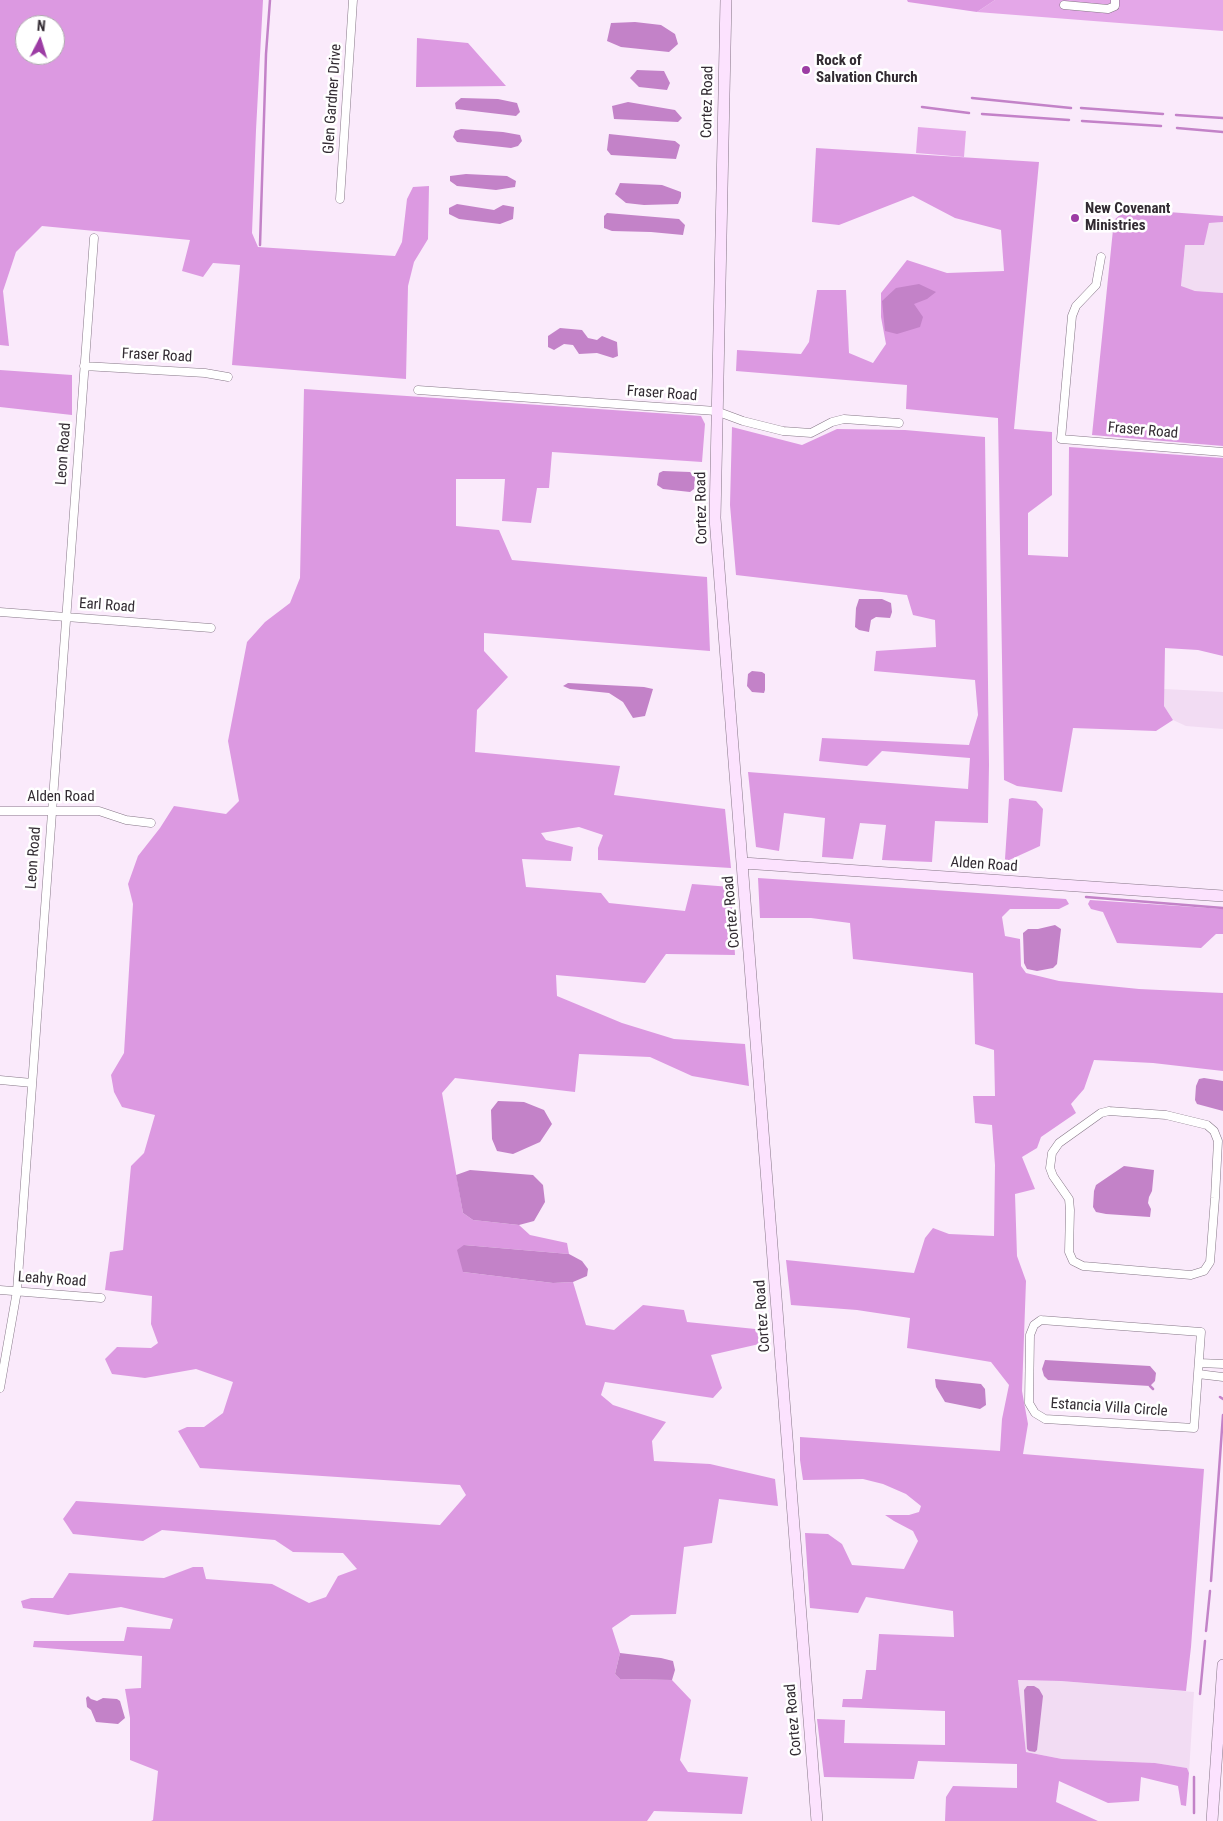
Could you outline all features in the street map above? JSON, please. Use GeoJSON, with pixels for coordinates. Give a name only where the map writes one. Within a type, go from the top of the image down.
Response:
{"type":"FeatureCollection","features":[{"type":"Feature","properties":{"kind":"street","name":"Glen Gardner Drive"},"geometry":{"type":"LineString","coordinates":[[340,199],[353,0]]}},
{"type":"Feature","properties":{"kind":"street","name":"Cortez Road"},"geometry":{"type":"LineString","coordinates":[[726,0],[715,518],[817,1821]]}},
{"type":"Feature","properties":{"kind":"street"},"geometry":{"type":"LineString","coordinates":[[1064,5],[1108,9],[1115,6],[1115,0]]}},
{"type":"Feature","properties":{"kind":"street","name":"Leon Road"},"geometry":{"type":"LineString","coordinates":[[0,1388],[17,1291],[94,238]]}},
{"type":"Feature","properties":{"kind":"street","name":"Fraser Road"},"geometry":{"type":"LineString","coordinates":[[1101,257],[1096,285],[1076,306],[1072,316],[1060,439],[1223,452]]}},
{"type":"Feature","properties":{"kind":"street","name":"Fraser Road"},"geometry":{"type":"LineString","coordinates":[[84,366],[205,373],[228,377]]}},
{"type":"Feature","properties":{"kind":"street","name":"Fraser Road"},"geometry":{"type":"LineString","coordinates":[[418,390],[716,411],[743,421],[783,431],[811,433],[832,422],[844,419],[899,423]]}},
{"type":"Feature","properties":{"kind":"street","name":"Earl Road"},"geometry":{"type":"LineString","coordinates":[[0,612],[212,628]]}},
{"type":"Feature","properties":{"kind":"street","name":"Alden Road"},"geometry":{"type":"LineString","coordinates":[[0,811],[99,811],[126,820],[151,823]]}},
{"type":"Feature","properties":{"kind":"street","name":"Alden Road"},"geometry":{"type":"LineString","coordinates":[[743,863],[1223,896]]}},
{"type":"Feature","properties":{"kind":"street"},"geometry":{"type":"LineString","coordinates":[[0,1080],[32,1083]]}},
{"type":"Feature","properties":{"kind":"street"},"geometry":{"type":"LineString","coordinates":[[1109,1111],[1166,1116],[1207,1125],[1214,1131],[1218,1141],[1219,1198],[1210,1262],[1204,1271],[1191,1275],[1083,1266],[1073,1262],[1069,1252],[1069,1199],[1053,1176],[1050,1168],[1052,1153],[1059,1143],[1100,1113],[1109,1111]]}},
{"type":"Feature","properties":{"kind":"street","name":"Leahy Road"},"geometry":{"type":"LineString","coordinates":[[0,1290],[101,1298]]}},
{"type":"Feature","properties":{"kind":"street","name":"Estancia Villa Circle"},"geometry":{"type":"LineString","coordinates":[[1041,1320],[1201,1332],[1199,1363],[1194,1428],[1045,1419],[1035,1413],[1029,1403],[1030,1335],[1034,1325],[1041,1320]]}},
{"type":"Feature","properties":{"kind":"street"},"geometry":{"type":"LineString","coordinates":[[1199,1363],[1223,1364]]}},
{"type":"Feature","properties":{"kind":"street"},"geometry":{"type":"LineString","coordinates":[[1198,1374],[1223,1377]]}},
{"type":"Feature","properties":{"kind":"street"},"geometry":{"type":"LineString","coordinates":[[1212,1821],[1220,1758],[1223,1665]]}},
{"type":"Feature","properties":{"kind":"shaded area"},"geometry":{"type":"Polygon","coordinates":[[[0,0],[263,0],[252,233],[258,247],[395,256],[402,242],[407,199],[413,187],[429,186],[428,239],[414,262],[408,286],[406,379],[232,365],[240,265],[213,263],[203,277],[182,271],[190,240],[42,226],[16,252],[3,291],[9,346],[0,345],[0,0]]]}},
{"type":"Feature","properties":{"kind":"shaded area"},"geometry":{"type":"Polygon","coordinates":[[[907,0],[995,0],[977,12],[908,2],[907,0]]]}},
{"type":"Feature","properties":{"kind":"shaded area"},"geometry":{"type":"Polygon","coordinates":[[[995,0],[1223,0],[1223,31],[977,12],[995,0]]]}},
{"type":"Feature","properties":{"kind":"shaded area"},"geometry":{"type":"Polygon","coordinates":[[[635,22],[661,25],[675,34],[678,44],[669,52],[621,47],[607,41],[611,23],[635,22]]]}},
{"type":"Feature","properties":{"kind":"shaded area"},"geometry":{"type":"Polygon","coordinates":[[[417,38],[468,43],[506,86],[416,87],[417,38]]]}},
{"type":"Feature","properties":{"kind":"shaded area"},"geometry":{"type":"Polygon","coordinates":[[[637,70],[664,71],[670,83],[667,90],[639,87],[630,78],[637,70]]]}},
{"type":"Feature","properties":{"kind":"shaded area"},"geometry":{"type":"Polygon","coordinates":[[[461,98],[498,99],[517,103],[520,112],[516,116],[456,109],[455,103],[461,98]]]}},
{"type":"Feature","properties":{"kind":"shaded area"},"geometry":{"type":"Polygon","coordinates":[[[628,102],[675,110],[682,118],[678,122],[614,119],[612,106],[628,102]]]}},
{"type":"Feature","properties":{"kind":"shaded area"},"geometry":{"type":"Polygon","coordinates":[[[918,127],[966,131],[964,157],[916,153],[918,127]]]}},
{"type":"Feature","properties":{"kind":"shaded area"},"geometry":{"type":"Polygon","coordinates":[[[461,129],[520,135],[522,141],[518,146],[511,148],[457,142],[453,137],[455,131],[461,129]]]}},
{"type":"Feature","properties":{"kind":"shaded area"},"geometry":{"type":"Polygon","coordinates":[[[609,134],[675,141],[680,145],[676,159],[611,155],[607,150],[609,134]]]}},
{"type":"Feature","properties":{"kind":"shaded area"},"geometry":{"type":"Polygon","coordinates":[[[816,148],[1039,162],[1014,429],[1052,432],[1052,495],[1028,513],[1028,555],[1068,557],[1069,447],[1223,458],[1223,656],[1198,650],[1165,648],[1164,706],[1173,720],[1156,731],[1073,728],[1062,792],[1017,786],[1004,780],[998,418],[906,409],[907,385],[736,371],[737,350],[801,354],[809,342],[817,290],[846,290],[849,353],[873,363],[886,344],[881,317],[881,293],[907,260],[947,273],[1004,271],[1001,230],[955,218],[913,196],[839,225],[812,222],[816,148]]]}},
{"type":"Feature","properties":{"kind":"shaded area"},"geometry":{"type":"Polygon","coordinates":[[[466,174],[507,176],[516,181],[515,187],[496,190],[457,186],[450,181],[450,176],[466,174]]]}},
{"type":"Feature","properties":{"kind":"shaded area"},"geometry":{"type":"Polygon","coordinates":[[[620,183],[662,185],[681,192],[681,197],[678,204],[644,205],[626,203],[615,194],[620,183]]]}},
{"type":"Feature","properties":{"kind":"shaded area"},"geometry":{"type":"Polygon","coordinates":[[[457,204],[494,210],[503,205],[514,207],[513,219],[500,224],[459,219],[449,214],[449,208],[457,204]]]}},
{"type":"Feature","properties":{"kind":"shaded area"},"geometry":{"type":"Polygon","coordinates":[[[1127,209],[1223,216],[1223,222],[1209,223],[1204,245],[1185,245],[1181,286],[1195,291],[1223,293],[1223,446],[1092,435],[1114,220],[1127,209]]]}},
{"type":"Feature","properties":{"kind":"shaded area"},"geometry":{"type":"Polygon","coordinates":[[[607,213],[679,219],[685,225],[683,235],[612,231],[604,228],[604,216],[607,213]]]}},
{"type":"Feature","properties":{"kind":"shaded area"},"geometry":{"type":"Polygon","coordinates":[[[1223,222],[1223,293],[1195,291],[1181,287],[1185,245],[1209,223],[1223,222]]]}},
{"type":"Feature","properties":{"kind":"shaded area"},"geometry":{"type":"Polygon","coordinates":[[[919,284],[936,292],[927,299],[914,304],[923,317],[920,327],[897,334],[885,331],[882,301],[896,288],[919,284]]]}},
{"type":"Feature","properties":{"kind":"shaded area"},"geometry":{"type":"Polygon","coordinates":[[[560,328],[582,330],[588,338],[597,340],[602,336],[617,342],[618,356],[613,358],[597,353],[579,354],[573,345],[564,344],[554,350],[548,347],[548,336],[560,328]]]}},
{"type":"Feature","properties":{"kind":"shaded area"},"geometry":{"type":"Polygon","coordinates":[[[0,370],[72,375],[72,415],[0,407],[0,370]]]}},
{"type":"Feature","properties":{"kind":"shaded area"},"geometry":{"type":"Polygon","coordinates":[[[304,389],[701,416],[705,424],[702,462],[552,452],[549,488],[537,488],[531,523],[502,521],[505,479],[456,479],[456,526],[499,530],[512,560],[707,577],[710,651],[484,633],[484,651],[508,677],[477,710],[475,752],[620,766],[614,795],[725,809],[731,868],[598,860],[598,848],[603,835],[579,827],[541,833],[546,840],[573,847],[571,861],[522,859],[526,887],[601,893],[609,903],[685,911],[692,884],[731,887],[735,955],[666,954],[645,983],[556,975],[557,996],[622,1023],[674,1039],[745,1044],[749,1086],[692,1076],[650,1057],[579,1054],[575,1092],[455,1078],[442,1093],[463,1213],[473,1220],[519,1225],[530,1235],[567,1243],[569,1254],[464,1245],[463,1272],[553,1283],[573,1282],[586,1325],[614,1330],[643,1305],[684,1310],[687,1322],[765,1330],[768,1342],[711,1355],[722,1388],[713,1398],[605,1382],[601,1395],[613,1405],[666,1422],[652,1441],[654,1461],[710,1464],[775,1479],[778,1506],[719,1499],[712,1543],[684,1547],[676,1614],[631,1615],[612,1628],[620,1653],[615,1674],[620,1679],[672,1680],[691,1700],[680,1760],[688,1772],[748,1777],[742,1814],[654,1811],[647,1821],[151,1821],[153,1820],[158,1771],[130,1760],[130,1718],[125,1689],[141,1688],[142,1656],[33,1647],[34,1641],[124,1641],[127,1627],[170,1629],[173,1619],[121,1607],[68,1615],[23,1608],[21,1601],[31,1598],[53,1598],[69,1573],[164,1578],[193,1567],[203,1567],[206,1579],[272,1584],[309,1603],[326,1597],[338,1576],[357,1569],[343,1553],[293,1552],[275,1540],[162,1530],[143,1541],[73,1534],[63,1519],[76,1501],[440,1525],[466,1495],[460,1485],[200,1468],[178,1431],[187,1427],[204,1427],[223,1413],[233,1382],[196,1369],[145,1378],[112,1374],[105,1359],[117,1347],[151,1348],[158,1343],[151,1324],[152,1296],[105,1290],[110,1252],[123,1250],[131,1166],[144,1153],[155,1115],[122,1107],[114,1092],[111,1075],[124,1053],[133,904],[128,884],[138,856],[174,806],[226,814],[239,801],[228,741],[247,642],[265,622],[290,603],[300,578],[304,389]]]}},
{"type":"Feature","properties":{"kind":"shaded area"},"geometry":{"type":"Polygon","coordinates":[[[732,427],[802,445],[837,429],[905,430],[985,437],[988,823],[935,821],[932,862],[882,860],[886,825],[860,823],[853,859],[822,857],[825,818],[784,813],[779,851],[756,847],[748,772],[968,789],[970,758],[882,751],[867,766],[819,761],[822,738],[969,745],[978,715],[975,680],[874,671],[876,651],[936,647],[935,620],[913,615],[907,595],[736,575],[730,505],[732,427]]]}},
{"type":"Feature","properties":{"kind":"shaded area"},"geometry":{"type":"Polygon","coordinates":[[[663,471],[690,472],[695,477],[694,489],[690,492],[663,489],[657,485],[659,473],[663,471]]]}},
{"type":"Feature","properties":{"kind":"shaded area"},"geometry":{"type":"Polygon","coordinates":[[[859,599],[882,599],[891,603],[892,612],[890,618],[876,617],[871,620],[869,632],[859,630],[855,627],[856,608],[859,599]]]}},
{"type":"Feature","properties":{"kind":"shaded area"},"geometry":{"type":"Polygon","coordinates":[[[752,671],[765,674],[764,693],[752,692],[747,686],[748,674],[752,671]]]}},
{"type":"Feature","properties":{"kind":"shaded area"},"geometry":{"type":"Polygon","coordinates":[[[568,683],[653,689],[645,716],[633,718],[623,702],[609,693],[570,689],[563,686],[568,683]]]}},
{"type":"Feature","properties":{"kind":"shaded area"},"geometry":{"type":"Polygon","coordinates":[[[1164,689],[1223,692],[1223,729],[1186,726],[1173,720],[1164,706],[1164,689]]]}},
{"type":"Feature","properties":{"kind":"shaded area"},"geometry":{"type":"Polygon","coordinates":[[[1009,799],[1036,801],[1043,809],[1040,846],[1007,861],[1005,859],[1009,799]]]}},
{"type":"Feature","properties":{"kind":"shaded area"},"geometry":{"type":"Polygon","coordinates":[[[758,878],[1066,899],[1069,904],[1059,909],[1010,909],[1002,917],[1005,936],[1020,939],[1021,966],[1026,973],[1059,981],[1139,989],[1223,993],[1223,1071],[1153,1063],[1094,1060],[1084,1089],[1071,1104],[1076,1113],[1041,1137],[1037,1148],[1022,1157],[1035,1189],[1015,1194],[1017,1256],[1026,1281],[1022,1391],[1028,1424],[1023,1454],[1204,1469],[1186,1691],[1061,1681],[1018,1680],[1026,1752],[1062,1759],[1155,1763],[1187,1768],[1189,1773],[1186,1806],[1181,1805],[1178,1786],[1141,1777],[1139,1801],[1108,1803],[1059,1781],[1056,1802],[1098,1821],[945,1821],[946,1797],[953,1786],[1017,1788],[1017,1764],[918,1761],[914,1779],[824,1777],[817,1719],[845,1720],[844,1743],[945,1745],[945,1711],[842,1707],[843,1699],[862,1699],[866,1670],[876,1670],[879,1634],[954,1637],[953,1611],[866,1597],[858,1613],[810,1608],[805,1533],[828,1534],[842,1544],[852,1565],[904,1569],[918,1541],[913,1531],[885,1515],[909,1515],[919,1512],[921,1506],[906,1494],[883,1484],[863,1479],[803,1480],[800,1460],[800,1437],[1000,1451],[1002,1419],[1009,1385],[991,1362],[907,1348],[910,1318],[857,1310],[791,1305],[786,1260],[914,1273],[925,1238],[933,1228],[949,1234],[994,1236],[995,1165],[992,1125],[975,1123],[973,1096],[995,1096],[994,1050],[975,1044],[973,973],[853,959],[850,923],[811,918],[760,918],[758,878]]]}},
{"type":"Feature","properties":{"kind":"shaded area"},"geometry":{"type":"Polygon","coordinates":[[[1090,900],[1223,909],[1223,934],[1216,934],[1201,948],[1117,943],[1103,912],[1091,909],[1088,904],[1090,900]]]}},
{"type":"Feature","properties":{"kind":"shaded area"},"geometry":{"type":"Polygon","coordinates":[[[1055,925],[1061,929],[1057,964],[1053,968],[1037,971],[1027,969],[1024,963],[1023,933],[1028,929],[1055,925]]]}},
{"type":"Feature","properties":{"kind":"shaded area"},"geometry":{"type":"Polygon","coordinates":[[[1199,1079],[1223,1081],[1223,1111],[1197,1104],[1195,1100],[1196,1086],[1199,1079]]]}},
{"type":"Feature","properties":{"kind":"shaded area"},"geometry":{"type":"Polygon","coordinates":[[[498,1101],[524,1102],[544,1110],[552,1124],[540,1142],[513,1154],[497,1151],[492,1139],[491,1110],[498,1101]]]}},
{"type":"Feature","properties":{"kind":"shaded area"},"geometry":{"type":"Polygon","coordinates":[[[1124,1166],[1154,1170],[1152,1191],[1148,1203],[1151,1209],[1150,1217],[1106,1214],[1096,1212],[1093,1207],[1096,1185],[1124,1166]]]}},
{"type":"Feature","properties":{"kind":"shaded area"},"geometry":{"type":"Polygon","coordinates":[[[470,1170],[533,1175],[543,1185],[545,1202],[534,1221],[519,1225],[473,1220],[463,1213],[456,1175],[470,1170]]]}},
{"type":"Feature","properties":{"kind":"shaded area"},"geometry":{"type":"Polygon","coordinates":[[[464,1245],[569,1254],[582,1261],[588,1269],[587,1276],[573,1282],[553,1283],[463,1272],[457,1250],[464,1245]]]}},
{"type":"Feature","properties":{"kind":"shaded area"},"geometry":{"type":"Polygon","coordinates":[[[1045,1360],[1150,1366],[1156,1373],[1155,1381],[1150,1386],[1048,1380],[1044,1376],[1042,1369],[1045,1360]]]}},
{"type":"Feature","properties":{"kind":"shaded area"},"geometry":{"type":"Polygon","coordinates":[[[935,1379],[981,1384],[985,1389],[986,1405],[980,1409],[945,1402],[936,1387],[935,1379]]]}},
{"type":"Feature","properties":{"kind":"shaded area"},"geometry":{"type":"Polygon","coordinates":[[[620,1653],[673,1661],[675,1670],[672,1680],[620,1679],[615,1674],[620,1653]]]}},
{"type":"Feature","properties":{"kind":"shaded area"},"geometry":{"type":"Polygon","coordinates":[[[1018,1680],[1061,1681],[1194,1692],[1189,1773],[1187,1768],[1155,1763],[1062,1759],[1026,1752],[1018,1680]]]}},
{"type":"Feature","properties":{"kind":"shaded area"},"geometry":{"type":"Polygon","coordinates":[[[1027,1686],[1034,1686],[1039,1689],[1043,1696],[1037,1750],[1035,1752],[1027,1749],[1024,1690],[1027,1686]]]}},
{"type":"Feature","properties":{"kind":"shaded area"},"geometry":{"type":"Polygon","coordinates":[[[88,1696],[97,1701],[103,1698],[117,1699],[120,1701],[125,1718],[118,1724],[96,1722],[91,1710],[87,1707],[86,1698],[88,1696]]]}},
{"type":"Feature","properties":{"kind":"waterway"},"geometry":{"type":"LineString","coordinates":[[260,245],[266,54],[270,0]]}},
{"type":"Feature","properties":{"kind":"waterway"},"geometry":{"type":"LineString","coordinates":[[972,98],[1071,108]]}},
{"type":"Feature","properties":{"kind":"waterway"},"geometry":{"type":"LineString","coordinates":[[922,107],[969,113]]}},
{"type":"Feature","properties":{"kind":"waterway"},"geometry":{"type":"LineString","coordinates":[[1081,108],[1163,114]]}},
{"type":"Feature","properties":{"kind":"waterway"},"geometry":{"type":"LineString","coordinates":[[982,114],[1069,120]]}},
{"type":"Feature","properties":{"kind":"waterway"},"geometry":{"type":"LineString","coordinates":[[1176,115],[1223,118]]}},
{"type":"Feature","properties":{"kind":"waterway"},"geometry":{"type":"LineString","coordinates":[[1082,121],[1161,126]]}},
{"type":"Feature","properties":{"kind":"waterway"},"geometry":{"type":"LineString","coordinates":[[1177,128],[1223,132]]}},
{"type":"Feature","properties":{"kind":"waterway"},"geometry":{"type":"LineString","coordinates":[[1086,897],[1223,908]]}},
{"type":"Feature","properties":{"kind":"waterway"},"geometry":{"type":"LineString","coordinates":[[1150,1386],[1153,1389]]}},
{"type":"Feature","properties":{"kind":"waterway"},"geometry":{"type":"LineString","coordinates":[[1211,1581],[1223,1415]]}},
{"type":"Feature","properties":{"kind":"waterway"},"geometry":{"type":"LineString","coordinates":[[1206,1631],[1210,1591]]}},
{"type":"Feature","properties":{"kind":"waterway"},"geometry":{"type":"LineString","coordinates":[[1200,1694],[1205,1641]]}},
{"type":"Feature","properties":{"kind":"waterway"},"geometry":{"type":"LineString","coordinates":[[1194,1777],[1194,1813]]}},
{"type":"Feature","properties":{"kind":"place","name":"Rock of Salvation Church"},"geometry":{"type":"Point","coordinates":[806,70]}},
{"type":"Feature","properties":{"kind":"place","name":"New Covenant Ministries"},"geometry":{"type":"Point","coordinates":[1075,218]}}]}
